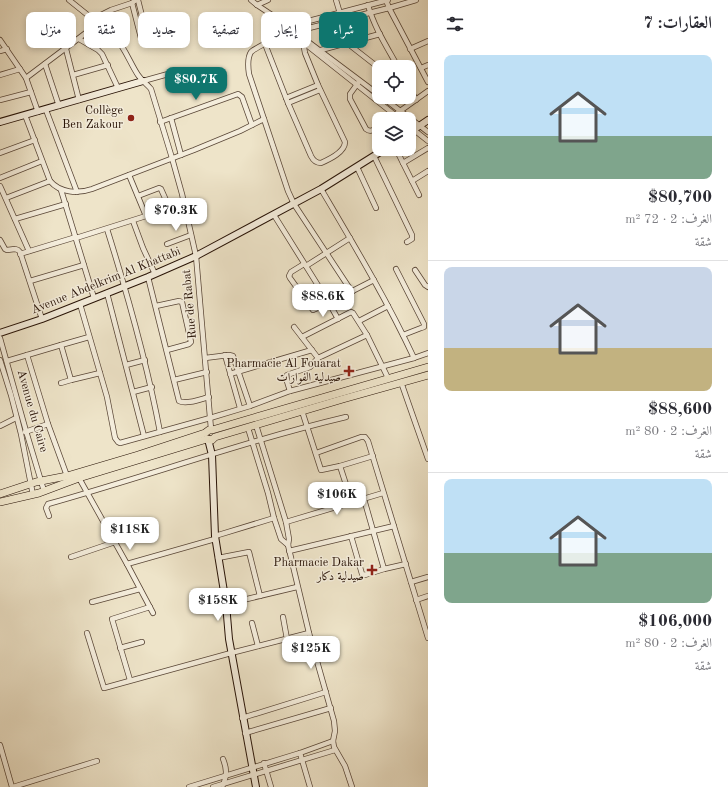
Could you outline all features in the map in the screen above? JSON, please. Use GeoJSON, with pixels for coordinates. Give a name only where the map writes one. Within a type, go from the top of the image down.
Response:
{"type":"FeatureCollection","features":[{"type":"Feature","properties":{"kind":"main road"},"geometry":{"type":"LineString","coordinates":[[0,122],[143,81]]}},
{"type":"Feature","properties":{"kind":"main road"},"geometry":{"type":"LineString","coordinates":[[416,127],[428,120]]}},
{"type":"Feature","properties":{"kind":"main road","name":"Avenue Abdelkrim Al Khattabi"},"geometry":{"type":"LineString","coordinates":[[0,333],[42,319],[148,277],[196,256],[322,189],[374,156]]}},
{"type":"Feature","properties":{"kind":"main road"},"geometry":{"type":"LineString","coordinates":[[0,502],[33,495],[79,478],[210,435],[388,378],[428,367]]}},
{"type":"Feature","properties":{"kind":"main road"},"geometry":{"type":"LineString","coordinates":[[0,494],[30,483],[67,476],[210,435],[248,428],[428,375]]}},
{"type":"Feature","properties":{"kind":"main road"},"geometry":{"type":"LineString","coordinates":[[210,435],[215,538],[226,604],[231,653],[256,787]]}},
{"type":"Feature","properties":{"kind":"street","name":"Rue de Rabat"},"geometry":{"type":"LineString","coordinates":[[69,0],[85,12]]}},
{"type":"Feature","properties":{"kind":"street"},"geometry":{"type":"LineString","coordinates":[[251,0],[268,12]]}},
{"type":"Feature","properties":{"kind":"street"},"geometry":{"type":"LineString","coordinates":[[257,5],[268,0]]}},
{"type":"Feature","properties":{"kind":"street"},"geometry":{"type":"LineString","coordinates":[[336,0],[340,12]]}},
{"type":"Feature","properties":{"kind":"street"},"geometry":{"type":"LineString","coordinates":[[344,12],[387,0],[389,8],[428,82]]}},
{"type":"Feature","properties":{"kind":"street"},"geometry":{"type":"LineString","coordinates":[[370,13],[416,0]]}},
{"type":"Feature","properties":{"kind":"street"},"geometry":{"type":"LineString","coordinates":[[108,12],[135,1]]}},
{"type":"Feature","properties":{"kind":"street"},"geometry":{"type":"LineString","coordinates":[[135,1],[139,12]]}},
{"type":"Feature","properties":{"kind":"street"},"geometry":{"type":"LineString","coordinates":[[135,1],[138,19]]}},
{"type":"Feature","properties":{"kind":"street"},"geometry":{"type":"LineString","coordinates":[[368,5],[370,13],[394,60]]}},
{"type":"Feature","properties":{"kind":"street"},"geometry":{"type":"LineString","coordinates":[[368,37],[380,34]]}},
{"type":"Feature","properties":{"kind":"street"},"geometry":{"type":"LineString","coordinates":[[26,78],[84,35]]}},
{"type":"Feature","properties":{"kind":"street"},"geometry":{"type":"LineString","coordinates":[[79,39],[100,52],[104,57],[118,88]]}},
{"type":"Feature","properties":{"kind":"street"},"geometry":{"type":"LineString","coordinates":[[0,40],[26,78],[38,112]]}},
{"type":"Feature","properties":{"kind":"street"},"geometry":{"type":"LineString","coordinates":[[410,49],[428,41]]}},
{"type":"Feature","properties":{"kind":"street"},"geometry":{"type":"LineString","coordinates":[[311,43],[392,112]]}},
{"type":"Feature","properties":{"kind":"street"},"geometry":{"type":"LineString","coordinates":[[261,46],[252,51],[250,55],[248,65],[249,74],[282,174],[294,204],[352,292]]}},
{"type":"Feature","properties":{"kind":"street","name":"Rue de Rabat"},"geometry":{"type":"LineString","coordinates":[[123,48],[136,72],[151,89],[184,201],[196,256],[209,397],[210,435]]}},
{"type":"Feature","properties":{"kind":"street"},"geometry":{"type":"LineString","coordinates":[[267,48],[311,156],[316,162],[322,163],[341,152],[346,145],[319,88],[305,48]]}},
{"type":"Feature","properties":{"kind":"street"},"geometry":{"type":"LineString","coordinates":[[311,48],[372,91]]}},
{"type":"Feature","properties":{"kind":"street"},"geometry":{"type":"LineString","coordinates":[[320,50],[328,48]]}},
{"type":"Feature","properties":{"kind":"street"},"geometry":{"type":"LineString","coordinates":[[353,48],[372,63]]}},
{"type":"Feature","properties":{"kind":"street"},"geometry":{"type":"LineString","coordinates":[[0,51],[6,49]]}},
{"type":"Feature","properties":{"kind":"street"},"geometry":{"type":"LineString","coordinates":[[66,49],[79,100]]}},
{"type":"Feature","properties":{"kind":"street"},"geometry":{"type":"LineString","coordinates":[[45,64],[59,106]]}},
{"type":"Feature","properties":{"kind":"street"},"geometry":{"type":"LineString","coordinates":[[72,75],[108,65]]}},
{"type":"Feature","properties":{"kind":"street"},"geometry":{"type":"LineString","coordinates":[[421,68],[428,65]]}},
{"type":"Feature","properties":{"kind":"street"},"geometry":{"type":"LineString","coordinates":[[0,76],[20,69]]}},
{"type":"Feature","properties":{"kind":"street"},"geometry":{"type":"LineString","coordinates":[[143,81],[179,71]]}},
{"type":"Feature","properties":{"kind":"street"},"geometry":{"type":"LineString","coordinates":[[359,83],[350,94],[350,97],[365,127],[368,130],[372,130]]}},
{"type":"Feature","properties":{"kind":"street"},"geometry":{"type":"LineString","coordinates":[[286,98],[319,88]]}},
{"type":"Feature","properties":{"kind":"street"},"geometry":{"type":"LineString","coordinates":[[288,103],[319,88]]}},
{"type":"Feature","properties":{"kind":"street"},"geometry":{"type":"LineString","coordinates":[[416,100],[428,91]]}},
{"type":"Feature","properties":{"kind":"street"},"geometry":{"type":"LineString","coordinates":[[0,100],[31,92]]}},
{"type":"Feature","properties":{"kind":"street"},"geometry":{"type":"LineString","coordinates":[[160,122],[238,94],[242,97],[252,125]]}},
{"type":"Feature","properties":{"kind":"street"},"geometry":{"type":"LineString","coordinates":[[391,104],[428,132]]}},
{"type":"Feature","properties":{"kind":"street"},"geometry":{"type":"LineString","coordinates":[[400,111],[410,104]]}},
{"type":"Feature","properties":{"kind":"street"},"geometry":{"type":"LineString","coordinates":[[46,110],[77,192]]}},
{"type":"Feature","properties":{"kind":"street"},"geometry":{"type":"LineString","coordinates":[[25,115],[50,181],[61,190],[77,192],[87,191],[194,150],[264,119]]}},
{"type":"Feature","properties":{"kind":"street"},"geometry":{"type":"LineString","coordinates":[[171,118],[181,155]]}},
{"type":"Feature","properties":{"kind":"street"},"geometry":{"type":"LineString","coordinates":[[416,133],[428,141]]}},
{"type":"Feature","properties":{"kind":"street"},"geometry":{"type":"LineString","coordinates":[[0,153],[35,140]]}},
{"type":"Feature","properties":{"kind":"street"},"geometry":{"type":"LineString","coordinates":[[403,163],[428,148]]}},
{"type":"Feature","properties":{"kind":"street"},"geometry":{"type":"LineString","coordinates":[[374,156],[412,235],[412,239],[408,242]]}},
{"type":"Feature","properties":{"kind":"street"},"geometry":{"type":"LineString","coordinates":[[400,156],[419,195]]}},
{"type":"Feature","properties":{"kind":"street"},"geometry":{"type":"LineString","coordinates":[[0,178],[42,161]]}},
{"type":"Feature","properties":{"kind":"street"},"geometry":{"type":"LineString","coordinates":[[357,167],[376,208]]}},
{"type":"Feature","properties":{"kind":"street"},"geometry":{"type":"LineString","coordinates":[[412,181],[428,171]]}},
{"type":"Feature","properties":{"kind":"street"},"geometry":{"type":"LineString","coordinates":[[129,175],[146,216]]}},
{"type":"Feature","properties":{"kind":"street"},"geometry":{"type":"LineString","coordinates":[[6,198],[50,181]]}},
{"type":"Feature","properties":{"kind":"street"},"geometry":{"type":"LineString","coordinates":[[0,186],[29,251]]}},
{"type":"Feature","properties":{"kind":"street"},"geometry":{"type":"LineString","coordinates":[[138,196],[159,188],[169,207]]}},
{"type":"Feature","properties":{"kind":"street"},"geometry":{"type":"LineString","coordinates":[[322,189],[374,280],[414,358]]}},
{"type":"Feature","properties":{"kind":"street"},"geometry":{"type":"LineString","coordinates":[[61,190],[94,298]]}},
{"type":"Feature","properties":{"kind":"street"},"geometry":{"type":"LineString","coordinates":[[20,254],[133,221],[184,201]]}},
{"type":"Feature","properties":{"kind":"street"},"geometry":{"type":"LineString","coordinates":[[15,219],[66,204]]}},
{"type":"Feature","properties":{"kind":"street"},"geometry":{"type":"LineString","coordinates":[[274,215],[338,319]]}},
{"type":"Feature","properties":{"kind":"street"},"geometry":{"type":"LineString","coordinates":[[133,221],[155,274]]}},
{"type":"Feature","properties":{"kind":"street"},"geometry":{"type":"LineString","coordinates":[[107,228],[125,285],[145,360],[152,387],[160,432]]}},
{"type":"Feature","properties":{"kind":"street"},"geometry":{"type":"LineString","coordinates":[[167,244],[191,235]]}},
{"type":"Feature","properties":{"kind":"street"},"geometry":{"type":"LineString","coordinates":[[350,238],[327,253],[291,272],[290,278],[313,310],[374,280]]}},
{"type":"Feature","properties":{"kind":"street"},"geometry":{"type":"LineString","coordinates":[[0,240],[5,249],[18,250],[42,319]]}},
{"type":"Feature","properties":{"kind":"street"},"geometry":{"type":"LineString","coordinates":[[30,281],[84,265]]}},
{"type":"Feature","properties":{"kind":"street"},"geometry":{"type":"LineString","coordinates":[[396,269],[424,325],[421,328],[403,335]]}},
{"type":"Feature","properties":{"kind":"street"},"geometry":{"type":"LineString","coordinates":[[415,270],[428,287]]}},
{"type":"Feature","properties":{"kind":"street"},"geometry":{"type":"LineString","coordinates":[[148,277],[180,402],[186,403],[209,397]]}},
{"type":"Feature","properties":{"kind":"street"},"geometry":{"type":"LineString","coordinates":[[107,293],[144,436]]}},
{"type":"Feature","properties":{"kind":"street"},"geometry":{"type":"LineString","coordinates":[[156,306],[179,301],[181,301],[183,305],[191,342],[189,344],[166,350]]}},
{"type":"Feature","properties":{"kind":"street"},"geometry":{"type":"LineString","coordinates":[[80,304],[107,397],[115,438],[119,443],[250,406],[290,391],[428,353]]}},
{"type":"Feature","properties":{"kind":"street"},"geometry":{"type":"LineString","coordinates":[[359,321],[388,306]]}},
{"type":"Feature","properties":{"kind":"street"},"geometry":{"type":"LineString","coordinates":[[302,337],[352,312],[367,335],[388,378]]}},
{"type":"Feature","properties":{"kind":"street"},"geometry":{"type":"LineString","coordinates":[[294,327],[318,358]]}},
{"type":"Feature","properties":{"kind":"street"},"geometry":{"type":"LineString","coordinates":[[290,391],[286,378],[287,375],[310,367],[318,358],[367,335]]}},
{"type":"Feature","properties":{"kind":"street"},"geometry":{"type":"LineString","coordinates":[[7,361],[89,337]]}},
{"type":"Feature","properties":{"kind":"street","name":"Avenue du Caire"},"geometry":{"type":"LineString","coordinates":[[0,338],[44,491]]}},
{"type":"Feature","properties":{"kind":"street"},"geometry":{"type":"LineString","coordinates":[[62,345],[71,380]]}},
{"type":"Feature","properties":{"kind":"street"},"geometry":{"type":"LineString","coordinates":[[230,374],[312,350]]}},
{"type":"Feature","properties":{"kind":"street"},"geometry":{"type":"LineString","coordinates":[[27,355],[48,424],[67,476]]}},
{"type":"Feature","properties":{"kind":"street"},"geometry":{"type":"LineString","coordinates":[[226,356],[240,408]]}},
{"type":"Feature","properties":{"kind":"street"},"geometry":{"type":"LineString","coordinates":[[205,358],[233,356],[250,406]]}},
{"type":"Feature","properties":{"kind":"street","name":"Avenue du Caire"},"geometry":{"type":"LineString","coordinates":[[0,360],[11,395],[33,495]]}},
{"type":"Feature","properties":{"kind":"street"},"geometry":{"type":"LineString","coordinates":[[126,365],[145,360]]}},
{"type":"Feature","properties":{"kind":"street"},"geometry":{"type":"LineString","coordinates":[[174,380],[207,372]]}},
{"type":"Feature","properties":{"kind":"street"},"geometry":{"type":"LineString","coordinates":[[62,383],[100,373]]}},
{"type":"Feature","properties":{"kind":"street"},"geometry":{"type":"LineString","coordinates":[[401,382],[428,459]]}},
{"type":"Feature","properties":{"kind":"street"},"geometry":{"type":"LineString","coordinates":[[133,392],[152,387]]}},
{"type":"Feature","properties":{"kind":"street"},"geometry":{"type":"LineString","coordinates":[[302,411],[321,470],[373,456]]}},
{"type":"Feature","properties":{"kind":"street"},"geometry":{"type":"LineString","coordinates":[[49,516],[46,508],[48,504],[261,439],[346,417]]}},
{"type":"Feature","properties":{"kind":"street"},"geometry":{"type":"LineString","coordinates":[[0,426],[16,418]]}},
{"type":"Feature","properties":{"kind":"street"},"geometry":{"type":"LineString","coordinates":[[20,434],[48,424]]}},
{"type":"Feature","properties":{"kind":"street"},"geometry":{"type":"LineString","coordinates":[[256,425],[286,522],[289,539],[288,545],[297,588],[335,727],[333,741],[335,750],[342,761],[352,787]]}},
{"type":"Feature","properties":{"kind":"street"},"geometry":{"type":"LineString","coordinates":[[248,428],[281,539],[288,545]]}},
{"type":"Feature","properties":{"kind":"street"},"geometry":{"type":"LineString","coordinates":[[316,453],[360,438],[365,437],[368,441],[428,638]]}},
{"type":"Feature","properties":{"kind":"street"},"geometry":{"type":"LineString","coordinates":[[340,466],[352,503]]}},
{"type":"Feature","properties":{"kind":"street"},"geometry":{"type":"LineString","coordinates":[[79,478],[153,613]]}},
{"type":"Feature","properties":{"kind":"street"},"geometry":{"type":"LineString","coordinates":[[286,522],[383,493]]}},
{"type":"Feature","properties":{"kind":"street"},"geometry":{"type":"LineString","coordinates":[[364,499],[384,569]]}},
{"type":"Feature","properties":{"kind":"street"},"geometry":{"type":"LineString","coordinates":[[127,564],[215,538],[274,518]]}},
{"type":"Feature","properties":{"kind":"street"},"geometry":{"type":"LineString","coordinates":[[289,551],[394,526]]}},
{"type":"Feature","properties":{"kind":"street"},"geometry":{"type":"LineString","coordinates":[[351,536],[362,574],[365,575],[406,564]]}},
{"type":"Feature","properties":{"kind":"street"},"geometry":{"type":"LineString","coordinates":[[71,557],[115,542]]}},
{"type":"Feature","properties":{"kind":"street"},"geometry":{"type":"LineString","coordinates":[[218,558],[248,552],[260,596]]}},
{"type":"Feature","properties":{"kind":"street"},"geometry":{"type":"LineString","coordinates":[[411,582],[428,577]]}},
{"type":"Feature","properties":{"kind":"street"},"geometry":{"type":"LineString","coordinates":[[226,604],[297,588]]}},
{"type":"Feature","properties":{"kind":"street"},"geometry":{"type":"LineString","coordinates":[[92,602],[140,589]]}},
{"type":"Feature","properties":{"kind":"street"},"geometry":{"type":"LineString","coordinates":[[416,600],[428,596]]}},
{"type":"Feature","properties":{"kind":"street"},"geometry":{"type":"LineString","coordinates":[[130,680],[112,619],[150,607]]}},
{"type":"Feature","properties":{"kind":"street"},"geometry":{"type":"LineString","coordinates":[[283,617],[287,639]]}},
{"type":"Feature","properties":{"kind":"street"},"geometry":{"type":"LineString","coordinates":[[252,623],[258,646]]}},
{"type":"Feature","properties":{"kind":"street"},"geometry":{"type":"LineString","coordinates":[[87,633],[104,688],[309,633]]}},
{"type":"Feature","properties":{"kind":"street"},"geometry":{"type":"LineString","coordinates":[[120,648],[142,642]]}},
{"type":"Feature","properties":{"kind":"street"},"geometry":{"type":"LineString","coordinates":[[242,718],[326,692]]}},
{"type":"Feature","properties":{"kind":"street"},"geometry":{"type":"LineString","coordinates":[[245,733],[330,708]]}},
{"type":"Feature","properties":{"kind":"street"},"geometry":{"type":"LineString","coordinates":[[189,787],[300,753],[333,741]]}},
{"type":"Feature","properties":{"kind":"street"},"geometry":{"type":"LineString","coordinates":[[0,745],[12,787],[98,761]]}},
{"type":"Feature","properties":{"kind":"street"},"geometry":{"type":"LineString","coordinates":[[213,787],[335,750]]}},
{"type":"Feature","properties":{"kind":"street"},"geometry":{"type":"LineString","coordinates":[[300,753],[310,787]]}},
{"type":"Feature","properties":{"kind":"street"},"geometry":{"type":"LineString","coordinates":[[223,759],[227,770],[223,785]]}},
{"type":"Feature","properties":{"kind":"street"},"geometry":{"type":"LineString","coordinates":[[264,763],[271,787]]}},
{"type":"Feature","properties":{"kind":"place","name":"Collège Ben Zakour"},"geometry":{"type":"Point","coordinates":[131,118]}},
{"type":"Feature","properties":{"kind":"place","name":"Pharmacie Al Fouarat صيدلية الفوارات"},"geometry":{"type":"Point","coordinates":[349,371]}},
{"type":"Feature","properties":{"kind":"place","name":"Pharmacie Dakar صيدلية دكار"},"geometry":{"type":"Point","coordinates":[372,570]}}]}
